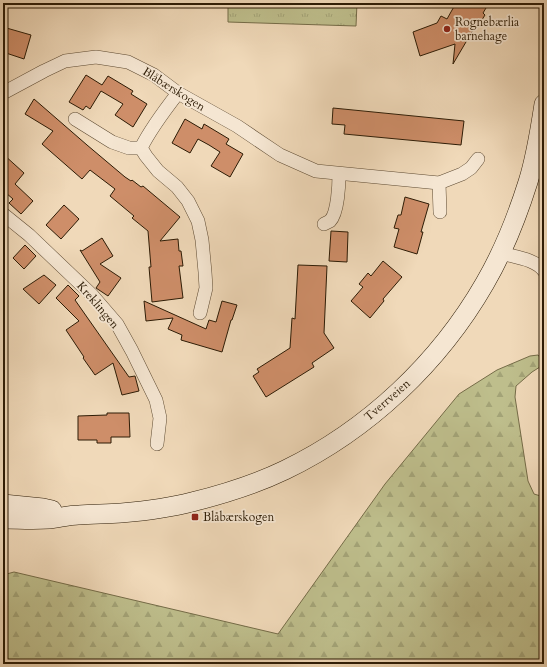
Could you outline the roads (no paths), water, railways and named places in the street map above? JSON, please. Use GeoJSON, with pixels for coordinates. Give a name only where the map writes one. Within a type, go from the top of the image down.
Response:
{"type":"FeatureCollection","features":[{"type":"Feature","properties":{"kind":"main road","name":"Tverrveien"},"geometry":{"type":"LineString","coordinates":[[3,519],[50,518],[73,515],[144,511],[192,502],[243,487],[285,470],[310,457],[352,430],[393,398],[427,364],[456,328],[486,282],[501,253],[520,206],[535,153],[544,104]]}},
{"type":"Feature","properties":{"kind":"main road","name":"Tverrveien"},"geometry":{"type":"LineString","coordinates":[[3,504],[43,508],[73,515]]}},
{"type":"Feature","properties":{"kind":"street","name":"Blåbærskogen"},"geometry":{"type":"LineString","coordinates":[[3,93],[65,61],[96,57],[128,62],[154,75],[178,93],[237,126],[280,155],[316,171],[439,183],[462,174],[471,168],[478,159]]}},
{"type":"Feature","properties":{"kind":"street"},"geometry":{"type":"LineString","coordinates":[[141,148],[167,107],[178,93]]}},
{"type":"Feature","properties":{"kind":"street"},"geometry":{"type":"LineString","coordinates":[[75,119],[112,142],[129,148],[141,148]]}},
{"type":"Feature","properties":{"kind":"street"},"geometry":{"type":"LineString","coordinates":[[141,148],[158,171],[177,187],[188,201],[198,221],[202,240],[206,288],[200,313]]}},
{"type":"Feature","properties":{"kind":"street"},"geometry":{"type":"LineString","coordinates":[[324,224],[330,220],[334,211],[338,195],[339,174]]}},
{"type":"Feature","properties":{"kind":"street"},"geometry":{"type":"LineString","coordinates":[[439,183],[440,212]]}},
{"type":"Feature","properties":{"kind":"street","name":"Kreklingen"},"geometry":{"type":"LineString","coordinates":[[3,214],[29,235],[92,295],[117,324],[156,400],[160,418],[157,444]]}},
{"type":"Feature","properties":{"kind":"street"},"geometry":{"type":"LineString","coordinates":[[501,253],[535,263],[544,271]]}},
{"type":"Feature","properties":{"kind":"place","name":"Rognebærlia barnehage"},"geometry":{"type":"Point","coordinates":[447,29]}},
{"type":"Feature","properties":{"kind":"place","name":"Blåbærskogen"},"geometry":{"type":"Point","coordinates":[195,517]}}]}
